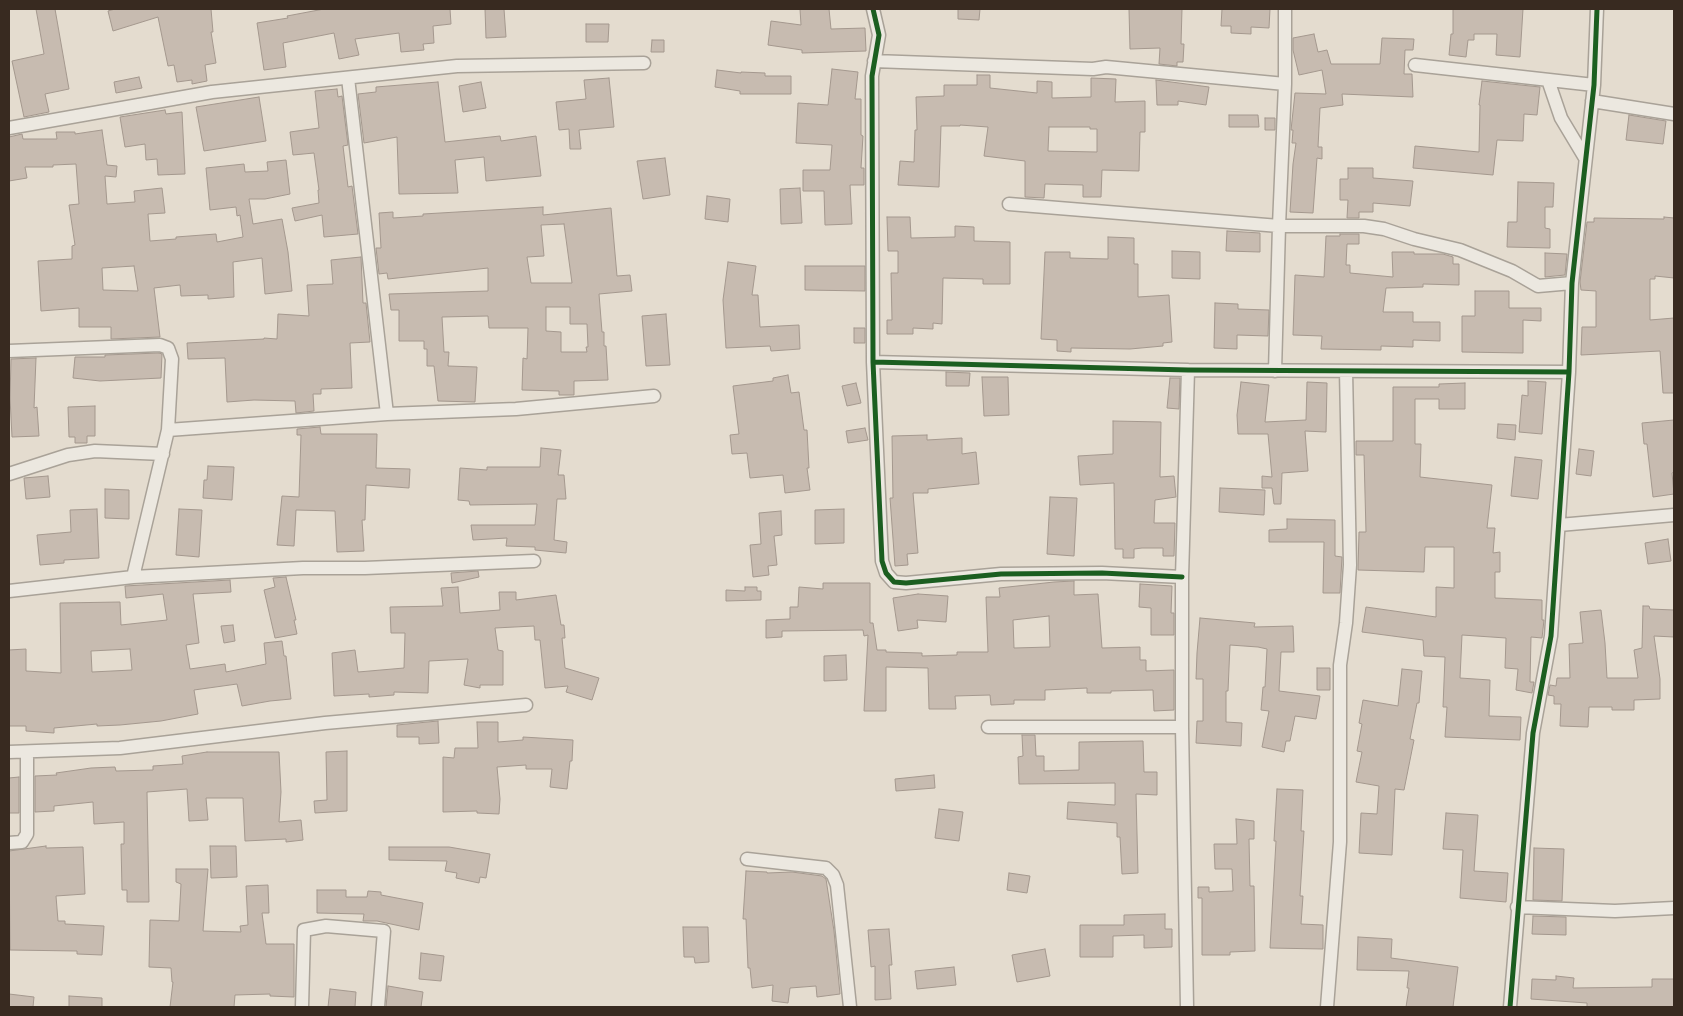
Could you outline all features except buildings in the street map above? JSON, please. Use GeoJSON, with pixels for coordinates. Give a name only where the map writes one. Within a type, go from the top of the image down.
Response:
{"type":"FeatureCollection","features":[{"type":"Feature","properties":{"kind":"street"},"geometry":{"type":"LineString","coordinates":[[873,9],[878,35],[872,76],[873,362],[882,560],[886,573],[894,582],[906,583],[1001,574],[1102,572],[1182,576]]}},
{"type":"Feature","properties":{"kind":"street"},"geometry":{"type":"LineString","coordinates":[[1275,371],[1285,84],[1285,9]]}},
{"type":"Feature","properties":{"kind":"street"},"geometry":{"type":"LineString","coordinates":[[1510,1007],[1533,734],[1550,636],[1569,372],[1572,284],[1594,86],[1597,9]]}},
{"type":"Feature","properties":{"kind":"street"},"geometry":{"type":"LineString","coordinates":[[874,61],[1093,69],[1106,67],[1285,84]]}},
{"type":"Feature","properties":{"kind":"street"},"geometry":{"type":"LineString","coordinates":[[9,128],[212,92],[457,66],[644,63]]}},
{"type":"Feature","properties":{"kind":"street"},"geometry":{"type":"LineString","coordinates":[[1415,65],[1594,86]]}},
{"type":"Feature","properties":{"kind":"street"},"geometry":{"type":"LineString","coordinates":[[348,78],[387,414]]}},
{"type":"Feature","properties":{"kind":"street"},"geometry":{"type":"LineString","coordinates":[[1548,80],[1561,118],[1585,158]]}},
{"type":"Feature","properties":{"kind":"street"},"geometry":{"type":"LineString","coordinates":[[1592,101],[1674,114]]}},
{"type":"Feature","properties":{"kind":"street"},"geometry":{"type":"LineString","coordinates":[[1009,204],[1279,226],[1364,226],[1384,229],[1414,239],[1460,250],[1512,272],[1538,286],[1572,284]]}},
{"type":"Feature","properties":{"kind":"street"},"geometry":{"type":"LineString","coordinates":[[9,351],[160,345],[168,348],[172,359],[168,430],[132,577]]}},
{"type":"Feature","properties":{"kind":"street"},"geometry":{"type":"LineString","coordinates":[[873,362],[1188,370],[1569,372]]}},
{"type":"Feature","properties":{"kind":"street"},"geometry":{"type":"LineString","coordinates":[[1187,1007],[1182,727],[1182,576],[1188,370]]}},
{"type":"Feature","properties":{"kind":"street"},"geometry":{"type":"LineString","coordinates":[[1327,1007],[1340,842],[1340,665],[1346,623],[1350,565],[1346,371]]}},
{"type":"Feature","properties":{"kind":"street"},"geometry":{"type":"LineString","coordinates":[[168,430],[387,414],[516,409],[654,396]]}},
{"type":"Feature","properties":{"kind":"street"},"geometry":{"type":"LineString","coordinates":[[9,474],[68,455],[95,451],[162,454]]}},
{"type":"Feature","properties":{"kind":"street"},"geometry":{"type":"LineString","coordinates":[[1559,525],[1674,515]]}},
{"type":"Feature","properties":{"kind":"street"},"geometry":{"type":"LineString","coordinates":[[9,591],[132,577],[303,568],[365,568],[534,561]]}},
{"type":"Feature","properties":{"kind":"street"},"geometry":{"type":"LineString","coordinates":[[9,752],[120,748],[325,723],[526,705]]}},
{"type":"Feature","properties":{"kind":"street"},"geometry":{"type":"LineString","coordinates":[[988,727],[1182,727]]}},
{"type":"Feature","properties":{"kind":"street"},"geometry":{"type":"LineString","coordinates":[[9,844],[22,842],[27,834],[27,752]]}},
{"type":"Feature","properties":{"kind":"street"},"geometry":{"type":"LineString","coordinates":[[746,859],[826,868],[833,876],[837,885],[850,1007]]}},
{"type":"Feature","properties":{"kind":"street"},"geometry":{"type":"LineString","coordinates":[[1517,907],[1615,911],[1674,908]]}},
{"type":"Feature","properties":{"kind":"street"},"geometry":{"type":"LineString","coordinates":[[302,1007],[304,930],[326,926],[384,931],[378,1007]]}},
{"type":"Feature","properties":{"kind":"cycle path"},"geometry":{"type":"LineString","coordinates":[[873,9],[879,35],[872,76],[873,362],[882,561],[886,573],[894,582],[906,583],[1001,574],[1102,573],[1182,577]]}},
{"type":"Feature","properties":{"kind":"cycle path"},"geometry":{"type":"LineString","coordinates":[[1510,1007],[1533,733],[1551,636],[1569,372],[1572,283],[1594,85],[1597,9]]}},
{"type":"Feature","properties":{"kind":"cycle path"},"geometry":{"type":"LineString","coordinates":[[873,362],[1188,370],[1569,372]]}}]}
